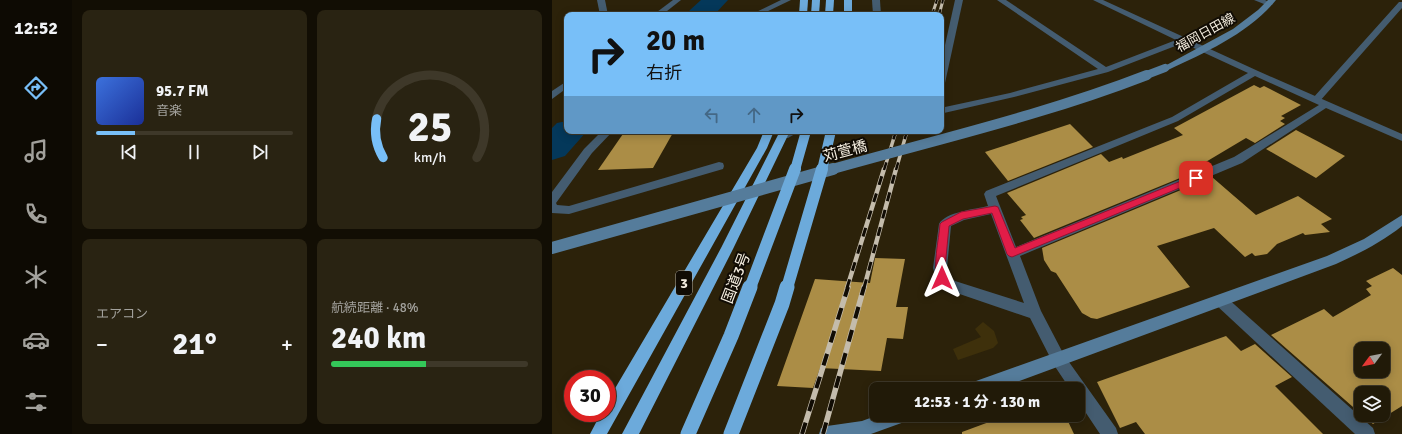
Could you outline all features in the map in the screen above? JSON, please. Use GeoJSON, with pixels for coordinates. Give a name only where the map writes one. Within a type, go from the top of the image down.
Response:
{"type":"FeatureCollection","features":[{"type":"Feature","properties":{"kind":"highway"},"geometry":{"type":"LineString","coordinates":[[803,12],[804,0]]}},
{"type":"Feature","properties":{"kind":"highway"},"geometry":{"type":"LineString","coordinates":[[815,12],[816,0]]}},
{"type":"Feature","properties":{"kind":"highway"},"geometry":{"type":"LineString","coordinates":[[829,12],[830,0]]}},
{"type":"Feature","properties":{"kind":"highway"},"geometry":{"type":"LineString","coordinates":[[848,0],[848,12]]}},
{"type":"Feature","properties":{"kind":"highway","name":"3"},"geometry":{"type":"LineString","coordinates":[[598,434],[762,148],[768,134]]}},
{"type":"Feature","properties":{"kind":"highway","name":"3"},"geometry":{"type":"LineString","coordinates":[[630,434],[787,134]]}},
{"type":"Feature","properties":{"kind":"highway","name":"国道3号"},"geometry":{"type":"LineString","coordinates":[[688,434],[732,336],[794,173],[805,134]]}},
{"type":"Feature","properties":{"kind":"highway"},"geometry":{"type":"LineString","coordinates":[[731,434],[782,304],[825,160],[831,134]]}},
{"type":"Feature","properties":{"kind":"main road","name":"福岡日田線"},"geometry":{"type":"LineString","coordinates":[[1166,68],[1227,37],[1251,20],[1270,2]]}},
{"type":"Feature","properties":{"kind":"main road","name":"苅萱橋"},"geometry":{"type":"LineString","coordinates":[[552,248],[1044,110],[1113,88],[1166,68]]}},
{"type":"Feature","properties":{"kind":"main road"},"geometry":{"type":"LineString","coordinates":[[996,382],[1221,301],[1351,252],[1387,233],[1402,220]]}},
{"type":"Feature","properties":{"kind":"main road"},"geometry":{"type":"LineString","coordinates":[[827,434],[862,431],[884,422]]}},
{"type":"Feature","properties":{"kind":"street"},"geometry":{"type":"LineString","coordinates":[[601,0],[603,12]]}},
{"type":"Feature","properties":{"kind":"street"},"geometry":{"type":"LineString","coordinates":[[661,12],[677,0]]}},
{"type":"Feature","properties":{"kind":"street"},"geometry":{"type":"LineString","coordinates":[[761,12],[787,0]]}},
{"type":"Feature","properties":{"kind":"street"},"geometry":{"type":"LineString","coordinates":[[876,0],[877,12]]}},
{"type":"Feature","properties":{"kind":"street"},"geometry":{"type":"LineString","coordinates":[[944,70],[960,0]]}},
{"type":"Feature","properties":{"kind":"street"},"geometry":{"type":"LineString","coordinates":[[1001,0],[1105,70]]}},
{"type":"Feature","properties":{"kind":"street"},"geometry":{"type":"LineString","coordinates":[[1097,0],[1204,50],[1402,138]]}},
{"type":"Feature","properties":{"kind":"street"},"geometry":{"type":"LineString","coordinates":[[1258,0],[1270,2]]}},
{"type":"Feature","properties":{"kind":"street"},"geometry":{"type":"LineString","coordinates":[[1012,254],[1238,160],[1321,102],[1402,4]]}},
{"type":"Feature","properties":{"kind":"street"},"geometry":{"type":"LineString","coordinates":[[944,108],[1011,95],[1105,70],[1182,40]]}},
{"type":"Feature","properties":{"kind":"street"},"geometry":{"type":"LineString","coordinates":[[1110,434],[1059,360],[1035,313],[990,194],[1175,119],[1255,73]]}},
{"type":"Feature","properties":{"kind":"street"},"geometry":{"type":"LineString","coordinates":[[552,96],[564,86]]}},
{"type":"Feature","properties":{"kind":"street"},"geometry":{"type":"LineString","coordinates":[[552,200],[588,151],[605,134]]}},
{"type":"Feature","properties":{"kind":"street"},"geometry":{"type":"LineString","coordinates":[[552,206],[554,209],[569,210],[719,166]]}},
{"type":"Feature","properties":{"kind":"street"},"geometry":{"type":"LineString","coordinates":[[995,209],[961,216],[945,224],[940,268],[942,278],[950,285],[1035,313]]}},
{"type":"Feature","properties":{"kind":"street"},"geometry":{"type":"LineString","coordinates":[[1221,301],[1367,434]]}},
{"type":"Feature","properties":{"kind":"shaded area"},"geometry":{"type":"Polygon","coordinates":[[[983,322],[994,331],[998,343],[993,348],[958,360],[953,349],[981,337],[975,329],[983,322]]]}},
{"type":"Feature","properties":{"kind":"building"},"geometry":{"type":"Polygon","coordinates":[[[1254,85],[1260,88],[1264,86],[1301,105],[1281,116],[1285,118],[1280,121],[1285,124],[1255,143],[1246,138],[1199,166],[1202,169],[1034,238],[1020,220],[1023,219],[1021,217],[1026,215],[1007,193],[1101,154],[1109,162],[1122,157],[1123,159],[1183,135],[1174,128],[1254,85]]]}},
{"type":"Feature","properties":{"kind":"building"},"geometry":{"type":"Polygon","coordinates":[[[1070,124],[1093,147],[1008,181],[985,152],[1070,124]]]}},
{"type":"Feature","properties":{"kind":"building"},"geometry":{"type":"Polygon","coordinates":[[[1296,130],[1345,156],[1316,178],[1266,149],[1296,130]]]}},
{"type":"Feature","properties":{"kind":"building"},"geometry":{"type":"Polygon","coordinates":[[[623,134],[672,134],[653,168],[598,170],[623,134]]]}},
{"type":"Feature","properties":{"kind":"building"},"geometry":{"type":"Polygon","coordinates":[[[1212,177],[1256,215],[1298,196],[1332,219],[1321,224],[1330,232],[1305,235],[1303,233],[1277,244],[1267,254],[1255,256],[1252,253],[1245,257],[1214,228],[1157,246],[1190,287],[1097,319],[1091,318],[1082,313],[1056,273],[1051,271],[1044,260],[1042,248],[1212,177]]]}},
{"type":"Feature","properties":{"kind":"building"},"geometry":{"type":"Polygon","coordinates":[[[875,258],[905,259],[896,307],[908,307],[903,339],[887,338],[881,371],[820,368],[813,388],[777,386],[815,279],[870,283],[875,258]]]}},
{"type":"Feature","properties":{"kind":"building"},"geometry":{"type":"Polygon","coordinates":[[[1393,268],[1402,275],[1402,406],[1390,413],[1390,386],[1354,386],[1354,408],[1271,335],[1324,309],[1333,317],[1371,295],[1366,289],[1372,286],[1366,281],[1393,268]]]}},
{"type":"Feature","properties":{"kind":"building"},"geometry":{"type":"Polygon","coordinates":[[[1226,336],[1241,351],[1255,344],[1292,377],[1275,386],[1323,434],[1145,434],[1136,422],[1120,428],[1097,382],[1226,336]]]}},
{"type":"Feature","properties":{"kind":"building"},"geometry":{"type":"Polygon","coordinates":[[[989,422],[1068,422],[1074,434],[962,434],[962,432],[989,422]]]}},
{"type":"Feature","properties":{"kind":"waterway"},"geometry":{"type":"LineString","coordinates":[[702,12],[716,0]]}},
{"type":"Feature","properties":{"kind":"waterway"},"geometry":{"type":"LineString","coordinates":[[552,148],[566,134]]}},
{"type":"Feature","properties":{"kind":"railway"},"geometry":{"type":"LineString","coordinates":[[933,12],[937,0]]}},
{"type":"Feature","properties":{"kind":"railway"},"geometry":{"type":"LineString","coordinates":[[940,12],[943,0]]}},
{"type":"Feature","properties":{"kind":"railway"},"geometry":{"type":"LineString","coordinates":[[884,170],[895,134]]}},
{"type":"Feature","properties":{"kind":"railway"},"geometry":{"type":"LineString","coordinates":[[896,170],[906,134]]}},
{"type":"Feature","properties":{"kind":"railway"},"geometry":{"type":"LineString","coordinates":[[847,288],[884,169]]}},
{"type":"Feature","properties":{"kind":"railway"},"geometry":{"type":"LineString","coordinates":[[864,288],[896,169]]}},
{"type":"Feature","properties":{"kind":"railway"},"geometry":{"type":"LineString","coordinates":[[802,434],[848,287]]}},
{"type":"Feature","properties":{"kind":"railway"},"geometry":{"type":"LineString","coordinates":[[823,434],[864,287]]}},
{"type":"Feature","properties":{"kind":"route"},"geometry":{"type":"LineString","coordinates":[[942,278],[940,268],[945,224],[953,219],[995,209],[1012,254],[1196,178]]}}]}
